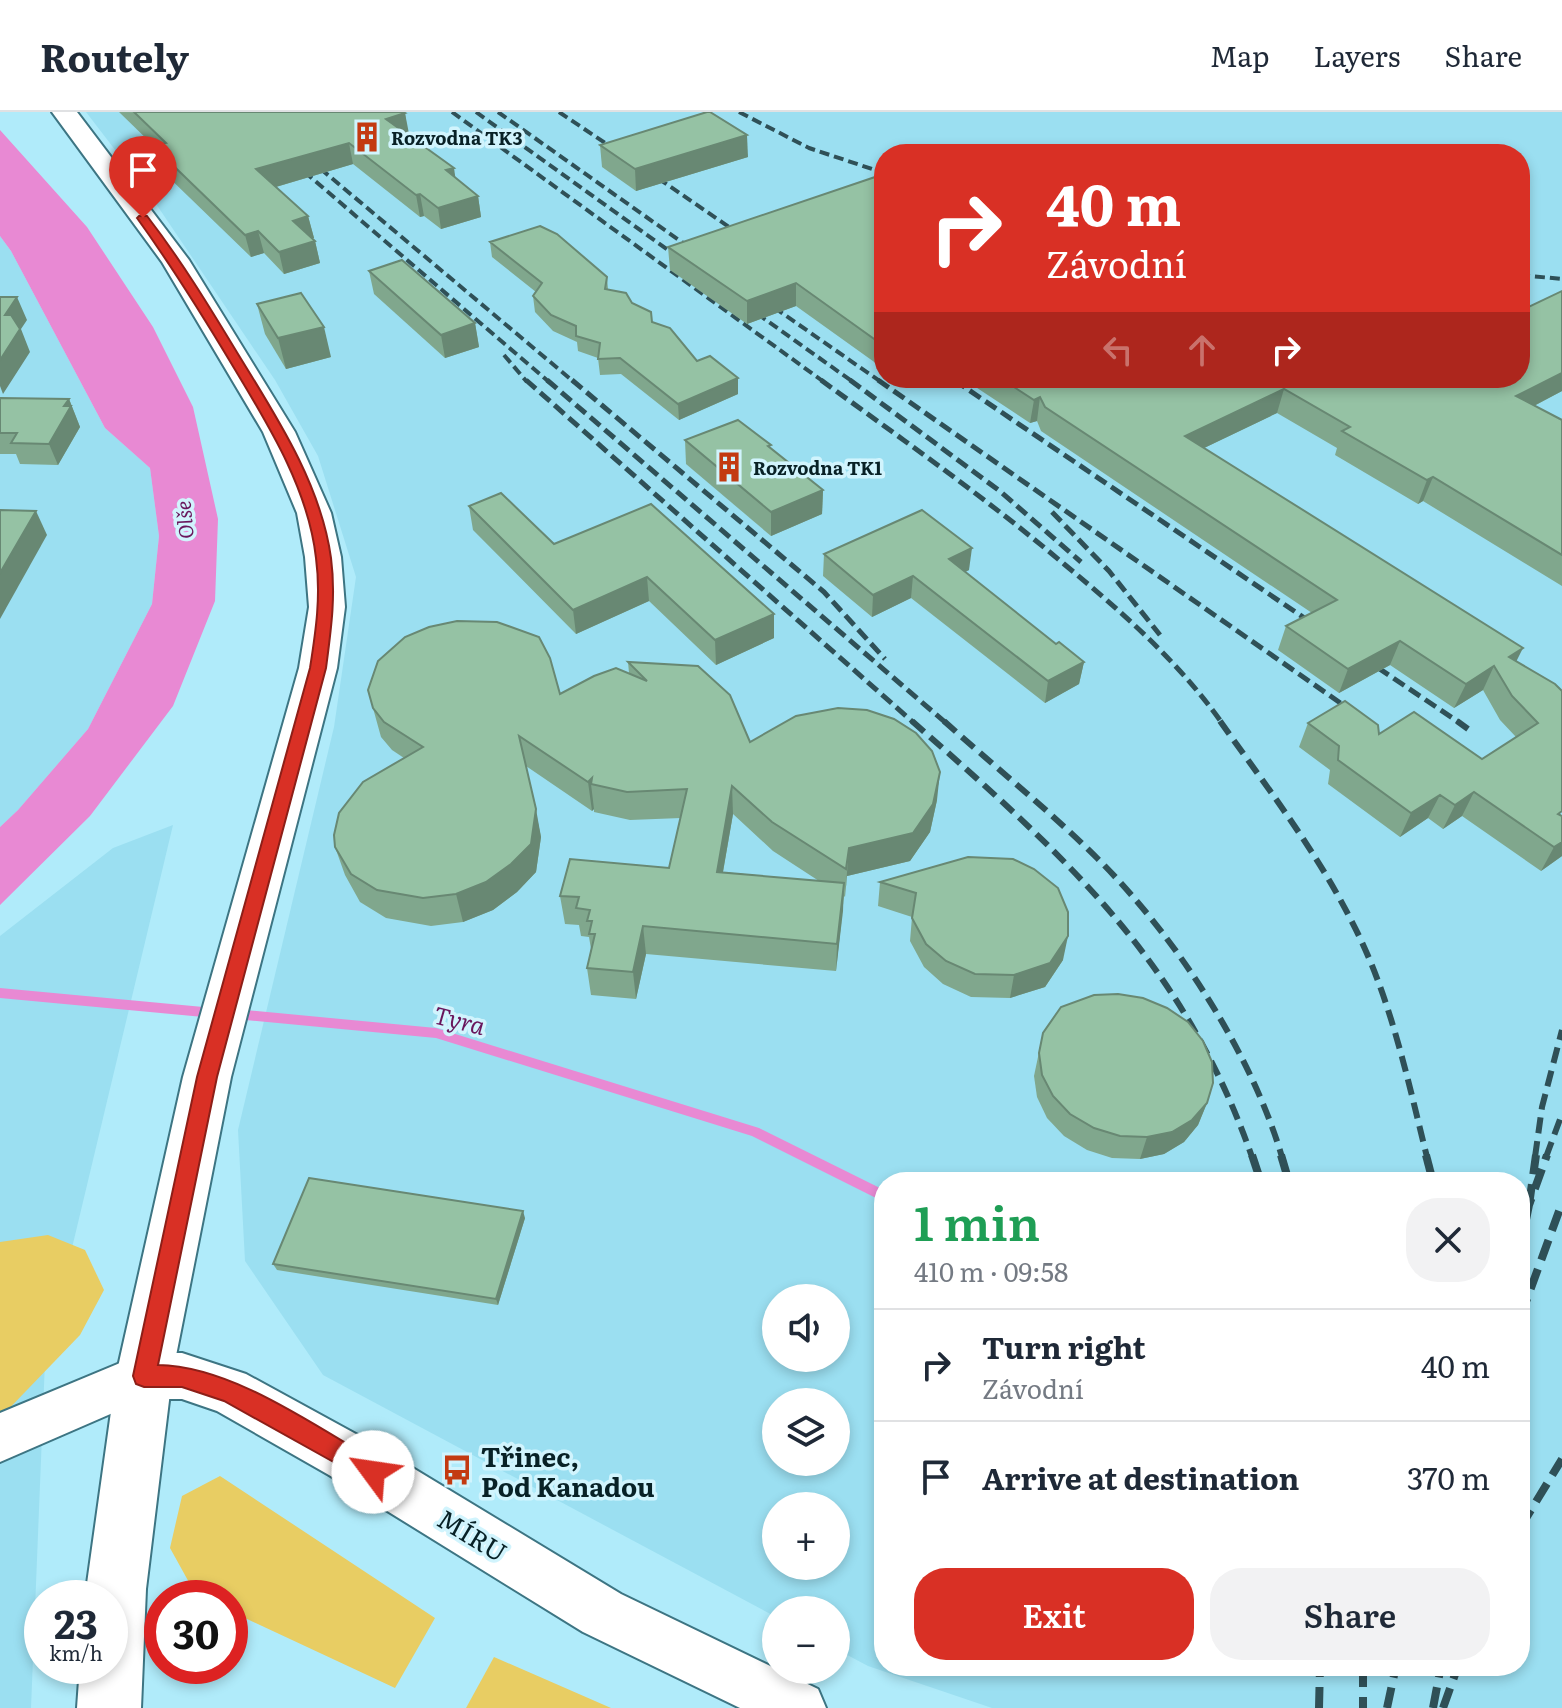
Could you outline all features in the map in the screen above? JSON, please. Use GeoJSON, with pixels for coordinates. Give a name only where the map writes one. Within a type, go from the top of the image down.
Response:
{"type":"FeatureCollection","features":[{"type":"Feature","properties":{"kind":"street"},"geometry":{"type":"LineString","coordinates":[[64,112],[175,260],[279,432],[317,528],[327,607],[318,668],[207,1077],[144,1376],[116,1589],[109,1708]]}},
{"type":"Feature","properties":{"kind":"street"},"geometry":{"type":"LineString","coordinates":[[0,1438],[144,1376]]}},
{"type":"Feature","properties":{"kind":"street","name":"MÍRU"},"geometry":{"type":"LineString","coordinates":[[144,1376],[182,1376],[229,1391],[347,1457],[602,1613],[799,1708]]}},
{"type":"Feature","properties":{"kind":"shaded area"},"geometry":{"type":"Polygon","coordinates":[[[86,112],[1562,112],[1562,1708],[992,1708],[898,1676],[1530,1676],[1530,1172],[874,1172],[874,1668],[850,1656],[850,1596],[762,1596],[762,1610],[323,1375],[245,1261],[238,1130],[334,727],[356,577],[318,456],[275,380],[152,198],[86,112]]]}},
{"type":"Feature","properties":{"kind":"shaded area"},"geometry":{"type":"Polygon","coordinates":[[[0,236],[11,251],[105,428],[150,468],[159,536],[152,604],[88,729],[0,827],[0,236]]]}},
{"type":"Feature","properties":{"kind":"shaded area"},"geometry":{"type":"Polygon","coordinates":[[[173,825],[45,1361],[36,1580],[24,1580],[24,1684],[32,1684],[31,1708],[0,1708],[0,936],[113,848],[173,825]]]}},
{"type":"Feature","properties":{"kind":"shaded area"},"geometry":{"type":"Polygon","coordinates":[[[48,1235],[85,1250],[104,1290],[80,1335],[0,1418],[0,1242],[48,1235]]]}},
{"type":"Feature","properties":{"kind":"shaded area"},"geometry":{"type":"Polygon","coordinates":[[[220,1476],[435,1618],[395,1688],[248,1619],[248,1580],[188,1580],[170,1548],[182,1496],[220,1476]]]}},
{"type":"Feature","properties":{"kind":"shaded area"},"geometry":{"type":"Polygon","coordinates":[[[494,1657],[611,1708],[466,1708],[494,1657]]]}},
{"type":"Feature","properties":{"kind":"water","name":"Olše"},"geometry":{"type":"Polygon","coordinates":[[[0,130],[87,227],[153,327],[193,407],[218,519],[215,601],[173,706],[90,816],[0,905],[0,827],[88,729],[152,604],[159,536],[150,468],[105,428],[11,251],[0,236],[0,130]]]}},
{"type":"Feature","properties":{"kind":"building"},"geometry":{"type":"Polygon","coordinates":[[[134,112],[403,112],[386,119],[454,168],[446,170],[478,196],[438,208],[420,194],[416,195],[349,143],[256,169],[308,216],[293,221],[315,241],[279,252],[258,231],[245,235],[153,146],[166,143],[134,112]]]}},
{"type":"Feature","properties":{"kind":"building"},"geometry":{"type":"Polygon","coordinates":[[[707,112],[747,135],[635,169],[600,145],[707,112]]]}},
{"type":"Feature","properties":{"kind":"building"},"geometry":{"type":"Polygon","coordinates":[[[874,177],[874,339],[796,283],[747,301],[668,247],[874,177]]]}},
{"type":"Feature","properties":{"kind":"building"},"geometry":{"type":"Polygon","coordinates":[[[540,226],[557,234],[607,277],[605,289],[626,293],[632,303],[651,312],[652,322],[670,328],[697,361],[710,356],[738,378],[678,404],[620,358],[598,359],[600,343],[576,336],[576,326],[551,315],[533,296],[542,283],[490,242],[540,226]]]}},
{"type":"Feature","properties":{"kind":"building"},"geometry":{"type":"Polygon","coordinates":[[[402,260],[475,323],[441,335],[369,271],[402,260]]]}},
{"type":"Feature","properties":{"kind":"building"},"geometry":{"type":"Polygon","coordinates":[[[1562,291],[1562,373],[1516,396],[1562,420],[1562,555],[1433,477],[1427,480],[1342,431],[1350,427],[1284,389],[1185,436],[1523,648],[1509,657],[1562,691],[1562,811],[1558,814],[1562,816],[1562,842],[1554,847],[1474,792],[1455,805],[1440,795],[1411,813],[1338,760],[1339,746],[1308,723],[1345,701],[1378,725],[1379,734],[1414,712],[1482,759],[1538,723],[1512,696],[1494,666],[1466,684],[1400,641],[1348,669],[1286,626],[1337,600],[1045,407],[1040,397],[1034,400],[1015,388],[1530,388],[1530,306],[1562,291]]]}},
{"type":"Feature","properties":{"kind":"building"},"geometry":{"type":"Polygon","coordinates":[[[301,293],[324,327],[278,338],[257,304],[301,293]]]}},
{"type":"Feature","properties":{"kind":"building"},"geometry":{"type":"Polygon","coordinates":[[[0,297],[17,297],[5,315],[11,315],[20,329],[0,360],[0,297]]]}},
{"type":"Feature","properties":{"kind":"building"},"geometry":{"type":"Polygon","coordinates":[[[0,398],[69,399],[64,406],[71,406],[49,444],[11,443],[17,433],[0,433],[0,398]]]}},
{"type":"Feature","properties":{"kind":"building"},"geometry":{"type":"Polygon","coordinates":[[[738,420],[823,490],[771,512],[685,440],[738,420]]]}},
{"type":"Feature","properties":{"kind":"building"},"geometry":{"type":"Polygon","coordinates":[[[501,493],[554,544],[651,504],[774,614],[715,640],[647,577],[573,610],[469,506],[501,493]]]}},
{"type":"Feature","properties":{"kind":"building"},"geometry":{"type":"Polygon","coordinates":[[[0,510],[36,511],[0,573],[0,510]]]}},
{"type":"Feature","properties":{"kind":"building"},"geometry":{"type":"Polygon","coordinates":[[[922,510],[972,548],[949,559],[1056,644],[1059,642],[1084,662],[1048,681],[913,576],[873,595],[824,554],[922,510]]]}},
{"type":"Feature","properties":{"kind":"building"},"geometry":{"type":"Polygon","coordinates":[[[457,621],[497,622],[539,637],[550,658],[560,694],[616,668],[647,681],[628,662],[698,666],[730,695],[750,742],[796,716],[838,708],[867,710],[894,719],[916,733],[932,751],[940,772],[933,804],[913,833],[849,848],[846,869],[772,822],[732,786],[717,872],[844,883],[837,944],[643,926],[633,972],[587,968],[595,934],[589,934],[592,921],[587,921],[590,910],[576,908],[579,897],[560,896],[570,859],[669,868],[687,789],[627,792],[591,784],[592,778],[588,782],[519,736],[536,809],[531,844],[486,882],[456,894],[423,898],[377,890],[351,874],[335,847],[339,813],[363,782],[423,747],[384,722],[373,708],[368,690],[378,661],[405,637],[429,627],[457,621]]]}},
{"type":"Feature","properties":{"kind":"building"},"geometry":{"type":"Polygon","coordinates":[[[968,857],[1013,859],[1034,869],[1058,888],[1068,912],[1068,936],[1050,963],[1014,975],[975,974],[946,961],[926,944],[912,918],[916,893],[880,882],[968,857]]]}},
{"type":"Feature","properties":{"kind":"building"},"geometry":{"type":"Polygon","coordinates":[[[1118,994],[1143,998],[1167,1008],[1188,1022],[1203,1041],[1212,1062],[1213,1083],[1207,1103],[1192,1120],[1172,1132],[1147,1137],[1120,1136],[1094,1128],[1070,1114],[1053,1096],[1042,1075],[1039,1053],[1043,1033],[1061,1007],[1094,995],[1118,994]]]}},
{"type":"Feature","properties":{"kind":"building"},"geometry":{"type":"Polygon","coordinates":[[[309,1178],[523,1211],[496,1299],[273,1264],[309,1178]]]}},
{"type":"Feature","properties":{"kind":"waterway","name":"Tyra"},"geometry":{"type":"LineString","coordinates":[[0,993],[214,1013]]}},
{"type":"Feature","properties":{"kind":"waterway","name":"Tyra"},"geometry":{"type":"LineString","coordinates":[[235,1014],[436,1033],[755,1132],[874,1191]]}},
{"type":"Feature","properties":{"kind":"railway"},"geometry":{"type":"LineString","coordinates":[[452,112],[824,382]]}},
{"type":"Feature","properties":{"kind":"railway"},"geometry":{"type":"LineString","coordinates":[[476,112],[686,263]]}},
{"type":"Feature","properties":{"kind":"railway"},"geometry":{"type":"LineString","coordinates":[[498,112],[700,255]]}},
{"type":"Feature","properties":{"kind":"railway"},"geometry":{"type":"LineString","coordinates":[[559,112],[623,155]]}},
{"type":"Feature","properties":{"kind":"railway"},"geometry":{"type":"LineString","coordinates":[[739,112],[809,148],[874,170]]}},
{"type":"Feature","properties":{"kind":"railway"},"geometry":{"type":"LineString","coordinates":[[309,159],[574,382]]}},
{"type":"Feature","properties":{"kind":"railway"},"geometry":{"type":"LineString","coordinates":[[293,162],[549,382]]}},
{"type":"Feature","properties":{"kind":"railway"},"geometry":{"type":"LineString","coordinates":[[646,170],[748,240]]}},
{"type":"Feature","properties":{"kind":"railway"},"geometry":{"type":"LineString","coordinates":[[1530,276],[1562,279]]}},
{"type":"Feature","properties":{"kind":"railway"},"geometry":{"type":"LineString","coordinates":[[762,299],[874,377]]}},
{"type":"Feature","properties":{"kind":"railway"},"geometry":{"type":"LineString","coordinates":[[745,305],[853,382]]}},
{"type":"Feature","properties":{"kind":"railway"},"geometry":{"type":"LineString","coordinates":[[504,355],[527,382]]}},
{"type":"Feature","properties":{"kind":"railway"},"geometry":{"type":"LineString","coordinates":[[526,380],[914,723]]}},
{"type":"Feature","properties":{"kind":"railway"},"geometry":{"type":"LineString","coordinates":[[547,380],[946,723]]}},
{"type":"Feature","properties":{"kind":"railway"},"geometry":{"type":"LineString","coordinates":[[572,380],[824,592],[885,659]]}},
{"type":"Feature","properties":{"kind":"railway"},"geometry":{"type":"LineString","coordinates":[[821,380],[974,493],[1086,582],[1168,658],[1222,723]]}},
{"type":"Feature","properties":{"kind":"railway"},"geometry":{"type":"LineString","coordinates":[[850,380],[1001,492],[1081,562]]}},
{"type":"Feature","properties":{"kind":"railway"},"geometry":{"type":"LineString","coordinates":[[889,388],[1359,716]]}},
{"type":"Feature","properties":{"kind":"railway"},"geometry":{"type":"LineString","coordinates":[[966,388],[1322,630]]}},
{"type":"Feature","properties":{"kind":"railway"},"geometry":{"type":"LineString","coordinates":[[1052,512],[1109,571],[1160,635]]}},
{"type":"Feature","properties":{"kind":"railway"},"geometry":{"type":"LineString","coordinates":[[1362,657],[1460,723]]}},
{"type":"Feature","properties":{"kind":"railway"},"geometry":{"type":"LineString","coordinates":[[912,721],[1020,818],[1113,915],[1154,968],[1191,1025],[1224,1087],[1252,1157]]}},
{"type":"Feature","properties":{"kind":"railway"},"geometry":{"type":"LineString","coordinates":[[944,721],[1080,841],[1155,924],[1208,998],[1231,1037],[1251,1077],[1282,1157]]}},
{"type":"Feature","properties":{"kind":"railway"},"geometry":{"type":"LineString","coordinates":[[1220,721],[1306,843],[1365,948],[1396,1036],[1427,1157]]}},
{"type":"Feature","properties":{"kind":"railway"},"geometry":{"type":"LineString","coordinates":[[1457,721],[1468,729]]}},
{"type":"Feature","properties":{"kind":"railway"},"geometry":{"type":"LineString","coordinates":[[1535,1157],[1542,1107],[1562,1030]]}},
{"type":"Feature","properties":{"kind":"railway"},"geometry":{"type":"LineString","coordinates":[[1546,1157],[1562,1114]]}},
{"type":"Feature","properties":{"kind":"railway"},"geometry":{"type":"LineString","coordinates":[[1252,1155],[1258,1172]]}},
{"type":"Feature","properties":{"kind":"railway"},"geometry":{"type":"LineString","coordinates":[[1281,1155],[1286,1172]]}},
{"type":"Feature","properties":{"kind":"railway"},"geometry":{"type":"LineString","coordinates":[[1426,1155],[1430,1172]]}},
{"type":"Feature","properties":{"kind":"railway"},"geometry":{"type":"LineString","coordinates":[[1530,1198],[1536,1155]]}},
{"type":"Feature","properties":{"kind":"railway"},"geometry":{"type":"LineString","coordinates":[[1530,1202],[1547,1155]]}},
{"type":"Feature","properties":{"kind":"railway"},"geometry":{"type":"LineString","coordinates":[[1530,1291],[1562,1203]]}},
{"type":"Feature","properties":{"kind":"railway"},"geometry":{"type":"LineString","coordinates":[[1530,1512],[1562,1459]]}},
{"type":"Feature","properties":{"kind":"railway"},"geometry":{"type":"LineString","coordinates":[[1319,1708],[1320,1676]]}},
{"type":"Feature","properties":{"kind":"railway"},"geometry":{"type":"LineString","coordinates":[[1363,1676],[1363,1708]]}},
{"type":"Feature","properties":{"kind":"railway"},"geometry":{"type":"LineString","coordinates":[[1387,1708],[1394,1676]]}},
{"type":"Feature","properties":{"kind":"railway"},"geometry":{"type":"LineString","coordinates":[[1433,1708],[1439,1676]]}},
{"type":"Feature","properties":{"kind":"railway"},"geometry":{"type":"LineString","coordinates":[[1443,1708],[1454,1676]]}},
{"type":"Feature","properties":{"kind":"place","name":"Rozvodna TK3"},"geometry":{"type":"Point","coordinates":[367,137]}},
{"type":"Feature","properties":{"kind":"place","name":"Rozvodna TK1"},"geometry":{"type":"Point","coordinates":[729,467]}},
{"type":"Feature","properties":{"kind":"place","name":"Třinec, Pod Kanadou"},"geometry":{"type":"Point","coordinates":[457,1470]}},
{"type":"Feature","properties":{"kind":"route"},"geometry":{"type":"LineString","coordinates":[[143,218],[175,260],[279,432],[314,513],[323,557],[327,607],[318,668],[207,1077],[144,1376],[182,1376],[229,1391],[373,1472]]}}]}
